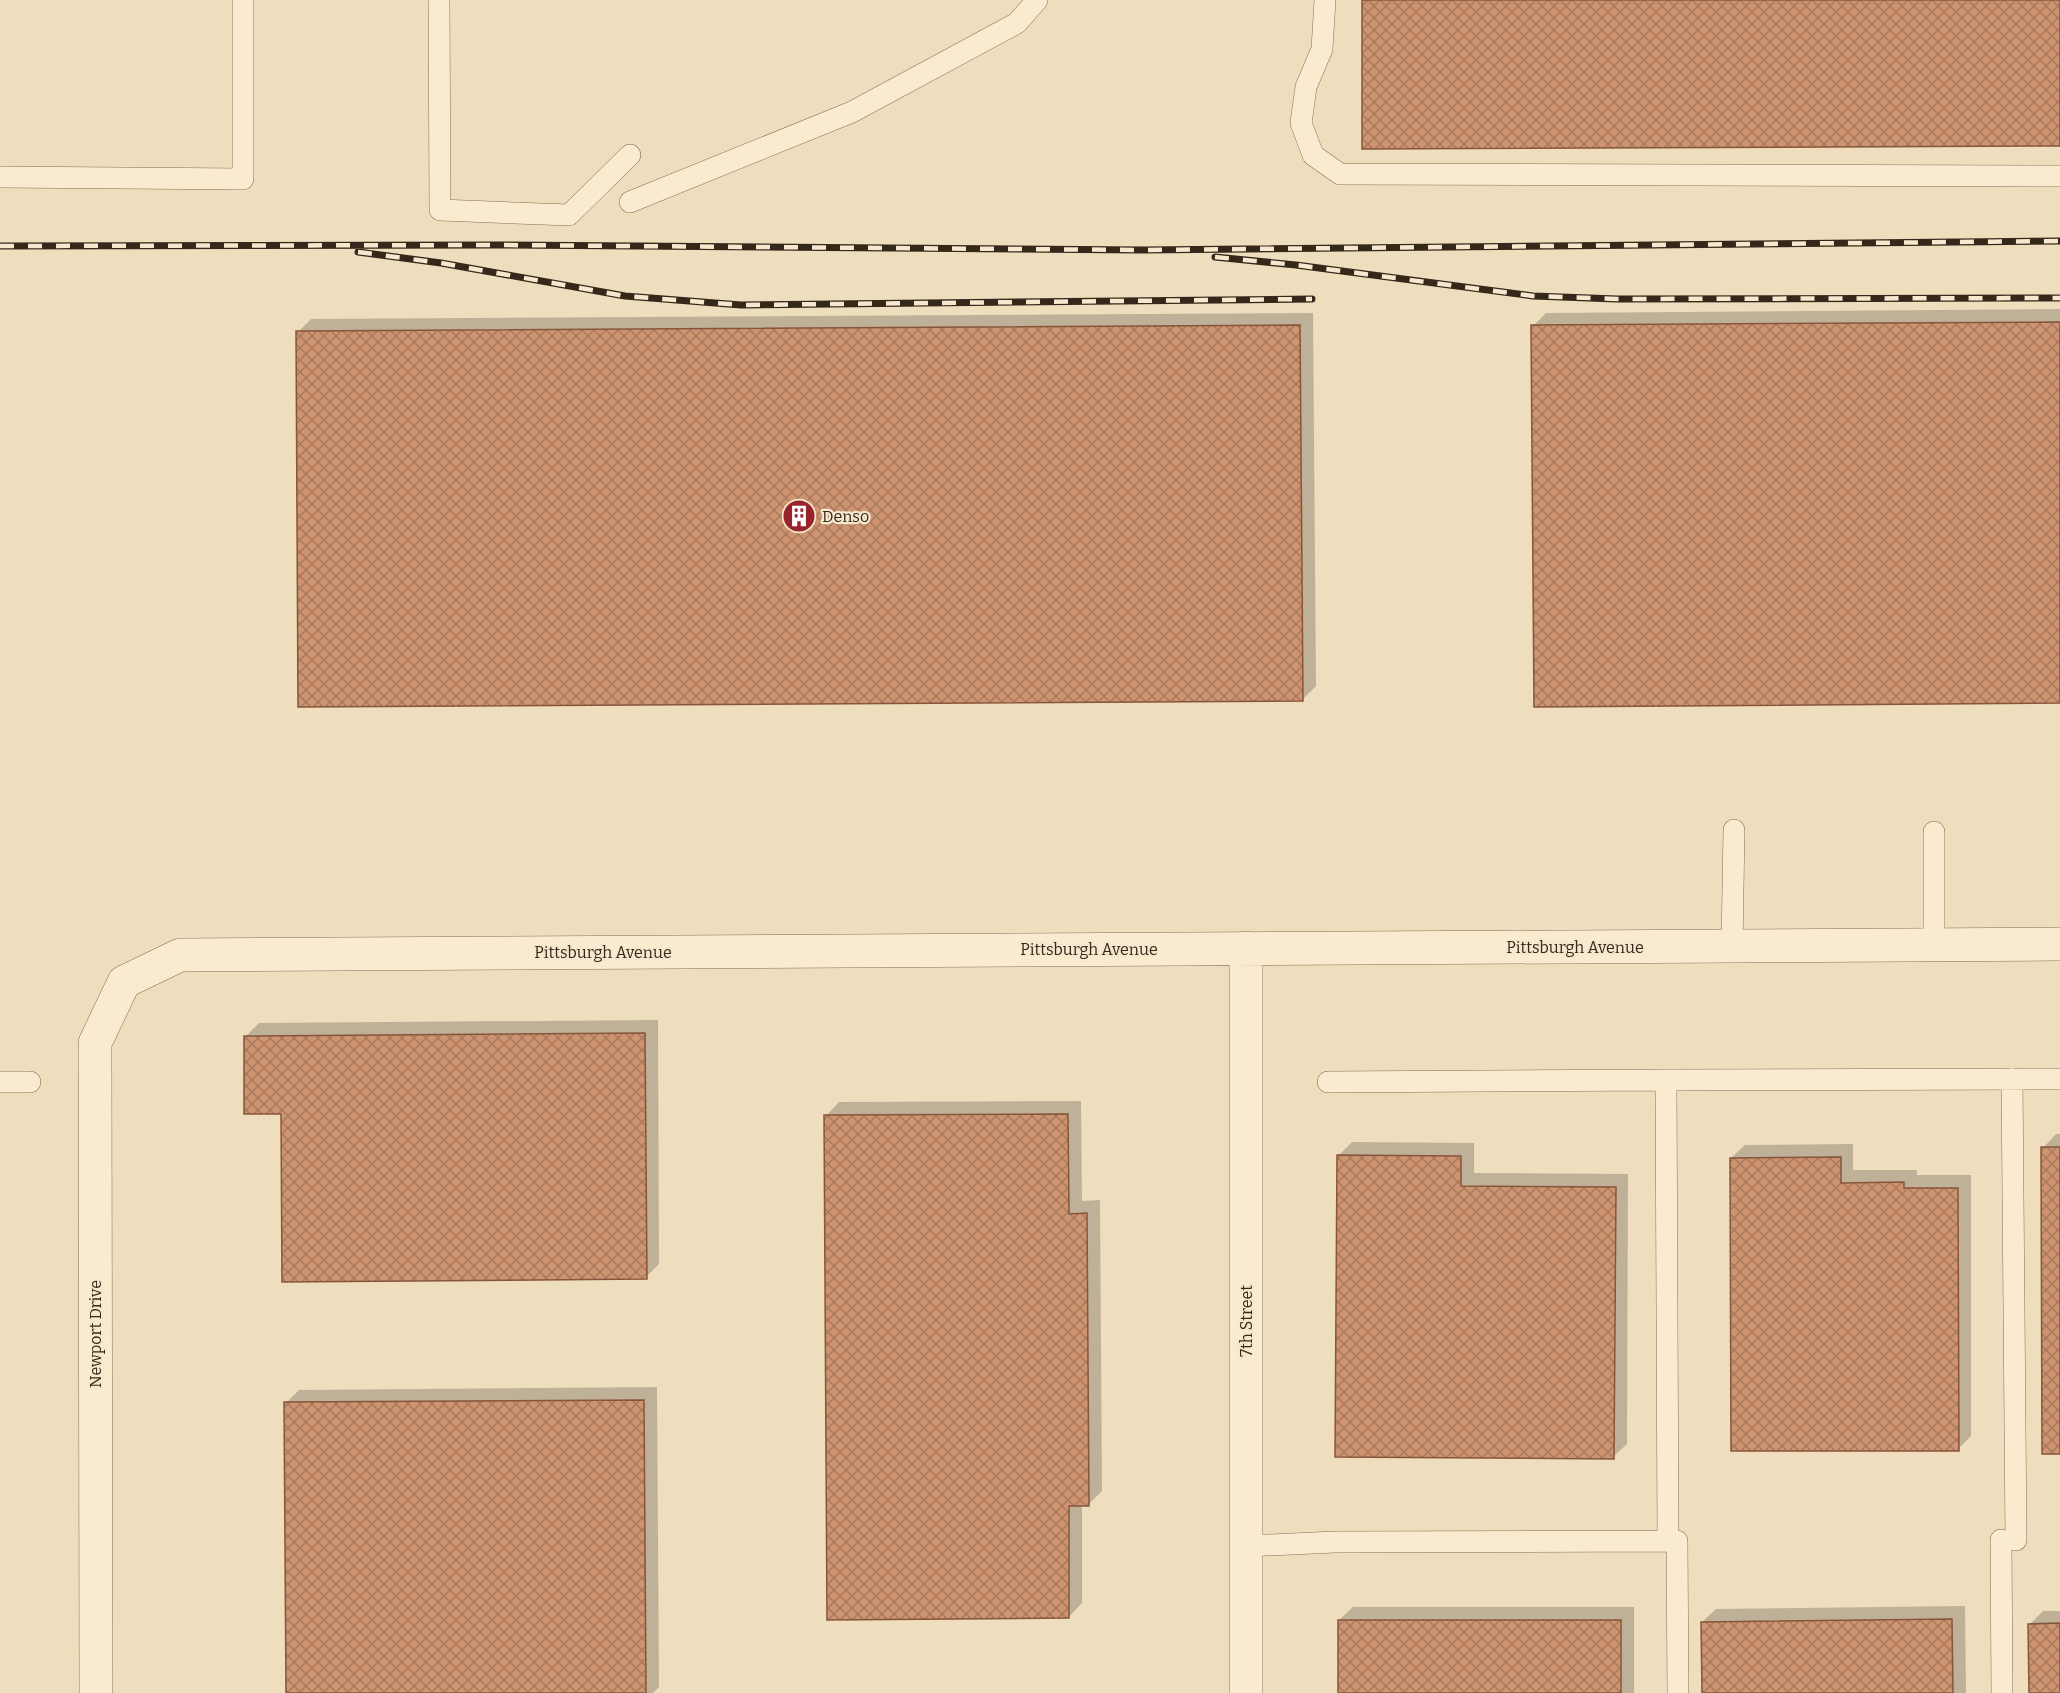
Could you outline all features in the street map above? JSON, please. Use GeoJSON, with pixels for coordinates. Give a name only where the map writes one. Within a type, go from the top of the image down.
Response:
{"type":"FeatureCollection","features":[{"type":"Feature","properties":{"kind":"street","name":"Pittsburgh Avenue"},"geometry":{"type":"LineString","coordinates":[[124,982],[180,955],[2060,944]]}},
{"type":"Feature","properties":{"kind":"street","name":"7th Street"},"geometry":{"type":"LineString","coordinates":[[1246,948],[1246,1693]]}},
{"type":"Feature","properties":{"kind":"street","name":"Newport Drive"},"geometry":{"type":"LineString","coordinates":[[96,1693],[95,1043],[124,982]]}},
{"type":"Feature","properties":{"kind":"lane"},"geometry":{"type":"LineString","coordinates":[[0,177],[243,179],[243,0]]}},
{"type":"Feature","properties":{"kind":"lane"},"geometry":{"type":"LineString","coordinates":[[439,0],[440,210],[569,215],[630,155]]}},
{"type":"Feature","properties":{"kind":"lane"},"geometry":{"type":"LineString","coordinates":[[630,202],[852,112],[1017,23],[1038,0]]}},
{"type":"Feature","properties":{"kind":"lane"},"geometry":{"type":"LineString","coordinates":[[1325,0],[1322,49],[1306,87],[1301,123],[1313,155],[1340,174],[2060,176]]}},
{"type":"Feature","properties":{"kind":"lane"},"geometry":{"type":"LineString","coordinates":[[1732,946],[1734,830]]}},
{"type":"Feature","properties":{"kind":"lane"},"geometry":{"type":"LineString","coordinates":[[1934,832],[1934,945]]}},
{"type":"Feature","properties":{"kind":"lane"},"geometry":{"type":"LineString","coordinates":[[2002,1693],[2008,1540],[2012,1079]]}},
{"type":"Feature","properties":{"kind":"lane"},"geometry":{"type":"LineString","coordinates":[[1328,1082],[2060,1079]]}},
{"type":"Feature","properties":{"kind":"lane"},"geometry":{"type":"LineString","coordinates":[[1246,1546],[1335,1542],[1668,1541],[1666,1080]]}},
{"type":"Feature","properties":{"kind":"lane"},"geometry":{"type":"LineString","coordinates":[[0,1082],[30,1082]]}},
{"type":"Feature","properties":{"kind":"lane"},"geometry":{"type":"LineString","coordinates":[[1677,1541],[1678,1693]]}},
{"type":"Feature","properties":{"kind":"building"},"geometry":{"type":"Polygon","coordinates":[[[1362,0],[2060,0],[2060,146],[1362,149],[1362,0]]]}},
{"type":"Feature","properties":{"kind":"building"},"geometry":{"type":"Polygon","coordinates":[[[2060,322],[2060,703],[1534,707],[1531,325],[2060,322]]]}},
{"type":"Feature","properties":{"kind":"building","name":"Denso"},"geometry":{"type":"Polygon","coordinates":[[[1300,325],[1303,701],[298,707],[296,331],[1300,325]]]}},
{"type":"Feature","properties":{"kind":"building"},"geometry":{"type":"Polygon","coordinates":[[[645,1033],[647,1279],[282,1282],[281,1114],[244,1114],[244,1036],[645,1033]]]}},
{"type":"Feature","properties":{"kind":"building"},"geometry":{"type":"Polygon","coordinates":[[[1068,1114],[1069,1214],[1087,1213],[1089,1506],[1069,1506],[1069,1618],[827,1620],[824,1115],[1068,1114]]]}},
{"type":"Feature","properties":{"kind":"building"},"geometry":{"type":"Polygon","coordinates":[[[2041,1147],[2060,1147],[2060,1454],[2042,1454],[2041,1147]]]}},
{"type":"Feature","properties":{"kind":"building"},"geometry":{"type":"Polygon","coordinates":[[[1337,1155],[1461,1156],[1461,1186],[1616,1187],[1614,1459],[1335,1457],[1337,1155]]]}},
{"type":"Feature","properties":{"kind":"building"},"geometry":{"type":"Polygon","coordinates":[[[1841,1157],[1841,1183],[1904,1182],[1904,1188],[1958,1188],[1959,1451],[1731,1451],[1730,1158],[1841,1157]]]}},
{"type":"Feature","properties":{"kind":"building"},"geometry":{"type":"Polygon","coordinates":[[[644,1400],[646,1693],[286,1693],[284,1402],[644,1400]]]}},
{"type":"Feature","properties":{"kind":"building"},"geometry":{"type":"Polygon","coordinates":[[[1952,1619],[1953,1693],[1702,1693],[1701,1622],[1952,1619]]]}},
{"type":"Feature","properties":{"kind":"building"},"geometry":{"type":"Polygon","coordinates":[[[1338,1620],[1621,1620],[1621,1693],[1338,1693],[1338,1620]]]}},
{"type":"Feature","properties":{"kind":"building"},"geometry":{"type":"Polygon","coordinates":[[[2060,1623],[2060,1693],[2029,1693],[2028,1624],[2060,1623]]]}},
{"type":"Feature","properties":{"kind":"railway"},"geometry":{"type":"LineString","coordinates":[[0,246],[498,245],[1143,250],[2060,241]]}},
{"type":"Feature","properties":{"kind":"railway"},"geometry":{"type":"LineString","coordinates":[[358,252],[441,263],[625,296],[741,305],[1312,299]]}},
{"type":"Feature","properties":{"kind":"railway"},"geometry":{"type":"LineString","coordinates":[[1215,257],[1296,265],[1533,296],[1617,299],[2060,298]]}},
{"type":"Feature","properties":{"kind":"place","name":"Denso"},"geometry":{"type":"Point","coordinates":[799,516]}}]}
